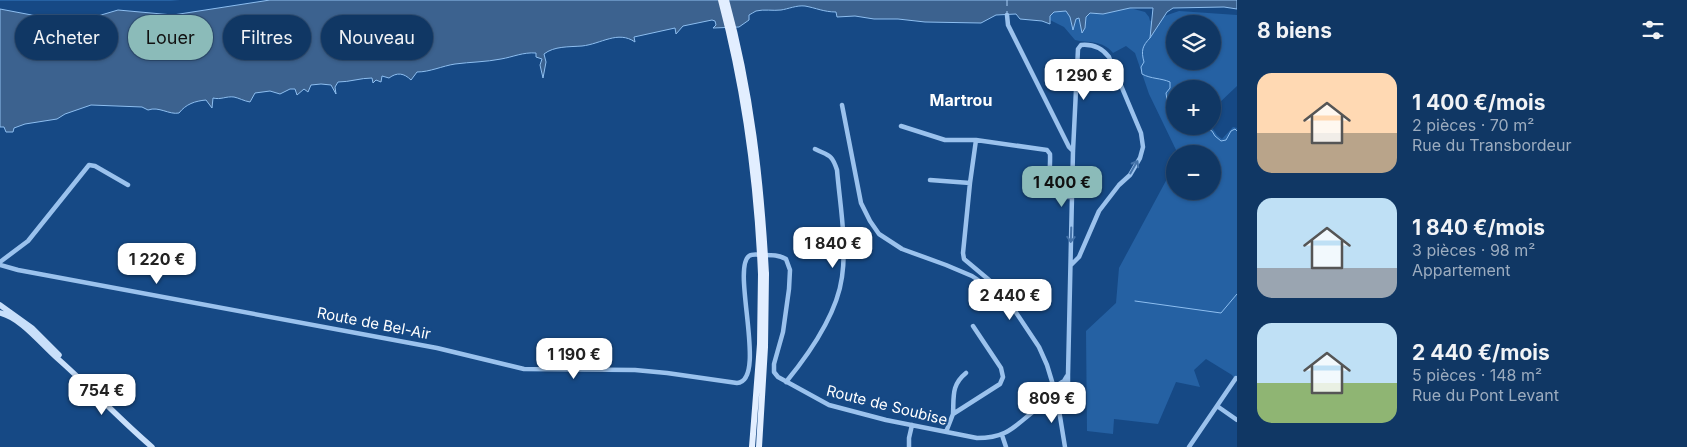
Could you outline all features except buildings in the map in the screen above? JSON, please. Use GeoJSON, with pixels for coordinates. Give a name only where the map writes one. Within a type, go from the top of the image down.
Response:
{"type":"FeatureCollection","features":[{"type":"Feature","properties":{"kind":"main road"},"geometry":{"type":"LineString","coordinates":[[721,0],[738,74],[748,130],[763,274],[765,338],[759,447]]}},
{"type":"Feature","properties":{"kind":"main road"},"geometry":{"type":"LineString","coordinates":[[726,0],[748,96],[757,156],[764,225],[760,344],[752,447]]}},
{"type":"Feature","properties":{"kind":"main road"},"geometry":{"type":"LineString","coordinates":[[0,305],[32,328],[59,355],[68,367]]}},
{"type":"Feature","properties":{"kind":"main road"},"geometry":{"type":"LineString","coordinates":[[0,313],[20,324],[152,447]]}},
{"type":"Feature","properties":{"kind":"street"},"geometry":{"type":"LineString","coordinates":[[1007,16],[1008,25],[1069,147],[1073,151]]}},
{"type":"Feature","properties":{"kind":"street"},"geometry":{"type":"LineString","coordinates":[[1006,447],[1002,435],[1016,427],[1038,408],[1057,398],[1068,385],[1070,265],[1073,151],[1079,47],[1084,45],[1093,46],[1106,53],[1109,57],[1141,133],[1143,147],[1140,158],[1130,175],[1119,184],[1099,211],[1079,257],[1070,265]]}},
{"type":"Feature","properties":{"kind":"street"},"geometry":{"type":"LineString","coordinates":[[842,105],[861,203],[879,234],[902,249],[972,276],[1005,298]]}},
{"type":"Feature","properties":{"kind":"street"},"geometry":{"type":"LineString","coordinates":[[901,126],[945,140],[976,140],[1047,150],[1050,154],[1050,186],[1060,196],[1072,197]]}},
{"type":"Feature","properties":{"kind":"street"},"geometry":{"type":"LineString","coordinates":[[976,140],[970,183],[964,258],[1001,290],[1039,347],[1047,365],[1057,398],[1065,447]]}},
{"type":"Feature","properties":{"kind":"street"},"geometry":{"type":"LineString","coordinates":[[786,382],[802,363],[824,329],[841,287],[844,235],[837,170],[829,154],[816,149]]}},
{"type":"Feature","properties":{"kind":"street"},"geometry":{"type":"LineString","coordinates":[[0,263],[28,241],[90,165],[128,185]]}},
{"type":"Feature","properties":{"kind":"street"},"geometry":{"type":"LineString","coordinates":[[930,180],[970,183]]}},
{"type":"Feature","properties":{"kind":"street","name":"Route de Bel-Air"},"geometry":{"type":"LineString","coordinates":[[0,263],[437,348],[524,369],[635,370],[737,383],[744,381],[748,376],[750,357],[744,273],[746,260],[754,254],[781,256],[789,264],[788,289],[783,332],[774,369],[775,375],[786,382]]}},
{"type":"Feature","properties":{"kind":"street"},"geometry":{"type":"LineString","coordinates":[[953,414],[1000,384],[1002,377],[1001,368],[973,326]]}},
{"type":"Feature","properties":{"kind":"street"},"geometry":{"type":"LineString","coordinates":[[946,432],[953,414],[954,389],[958,380],[966,373]]}},
{"type":"Feature","properties":{"kind":"street"},"geometry":{"type":"LineString","coordinates":[[1038,408],[1048,391],[1064,381],[1068,375]]}},
{"type":"Feature","properties":{"kind":"street"},"geometry":{"type":"LineString","coordinates":[[1189,447],[1236,378]]}},
{"type":"Feature","properties":{"kind":"street","name":"Route de Soubise"},"geometry":{"type":"LineString","coordinates":[[786,382],[829,405],[886,420],[977,438],[1002,435]]}},
{"type":"Feature","properties":{"kind":"street"},"geometry":{"type":"LineString","coordinates":[[1217,406],[1237,420]]}},
{"type":"Feature","properties":{"kind":"street"},"geometry":{"type":"LineString","coordinates":[[909,447],[912,425]]}},
{"type":"Feature","properties":{"kind":"shaded area"},"geometry":{"type":"Polygon","coordinates":[[[0,0],[180,0],[0,1],[0,0]]]}},
{"type":"Feature","properties":{"kind":"shaded area"},"geometry":{"type":"Polygon","coordinates":[[[270,0],[1237,0],[1237,9],[1224,7],[1173,8],[1167,12],[1150,38],[1153,8],[1130,8],[1103,14],[1090,13],[1086,17],[1085,28],[1082,33],[1079,18],[1076,19],[1073,30],[1070,17],[1066,11],[1054,12],[1050,16],[1050,24],[1042,21],[1020,19],[1016,14],[996,15],[981,23],[925,22],[855,16],[837,17],[836,12],[799,6],[781,10],[756,11],[749,15],[749,20],[739,27],[713,28],[716,25],[715,21],[712,20],[683,26],[676,34],[675,28],[634,37],[635,42],[622,37],[616,37],[589,45],[562,47],[544,54],[546,62],[543,78],[540,65],[542,59],[536,57],[536,53],[527,53],[417,72],[411,80],[406,76],[398,74],[389,78],[382,76],[381,82],[376,80],[373,83],[372,78],[338,82],[335,87],[336,94],[331,85],[311,85],[308,92],[304,89],[297,95],[295,89],[290,89],[280,94],[270,91],[255,93],[250,102],[234,97],[213,98],[212,108],[206,100],[202,100],[185,107],[179,113],[156,109],[148,110],[142,107],[91,105],[65,114],[57,119],[25,124],[14,128],[13,132],[6,132],[4,127],[0,127],[0,9],[32,15],[15,15],[15,60],[118,60],[118,15],[101,15],[118,10],[173,15],[270,0]]]}},
{"type":"Feature","properties":{"kind":"shaded area"},"geometry":{"type":"Polygon","coordinates":[[[1130,8],[1145,12],[1150,21],[1166,15],[1166,70],[1221,70],[1221,15],[1167,15],[1179,11],[1237,15],[1237,86],[1221,101],[1221,80],[1166,80],[1166,129],[1149,94],[1135,53],[1126,46],[1113,53],[1100,44],[1075,40],[1064,27],[1050,20],[1050,16],[1054,12],[1066,11],[1070,17],[1073,29],[1076,18],[1079,18],[1082,33],[1085,28],[1086,17],[1090,13],[1103,14],[1130,8]]]}},
{"type":"Feature","properties":{"kind":"shaded area"},"geometry":{"type":"Polygon","coordinates":[[[1233,127],[1237,128],[1237,382],[1232,375],[1206,359],[1194,370],[1200,387],[1176,382],[1158,424],[1114,419],[1113,434],[1087,431],[1086,331],[1116,303],[1119,268],[1166,181],[1166,200],[1221,200],[1221,145],[1174,145],[1169,135],[1217,135],[1222,139],[1233,127]]]}},
{"type":"Feature","properties":{"kind":"waterway"},"geometry":{"type":"LineString","coordinates":[[1150,38],[1143,49],[1144,62],[1141,67],[1142,74],[1166,81]]}},
{"type":"Feature","properties":{"kind":"waterway"},"geometry":{"type":"LineString","coordinates":[[1214,135],[1221,141],[1226,140],[1231,131],[1235,129],[1237,131]]}},
{"type":"Feature","properties":{"kind":"waterway"},"geometry":{"type":"LineString","coordinates":[[1135,301],[1221,313],[1237,294]]}},
{"type":"Feature","properties":{"kind":"ferry route"},"geometry":{"type":"LineString","coordinates":[[1007,0],[1007,14]]}},
{"type":"Feature","properties":{"kind":"district","name":"Martrou"},"geometry":{"type":"Point","coordinates":[961,100]}}]}
